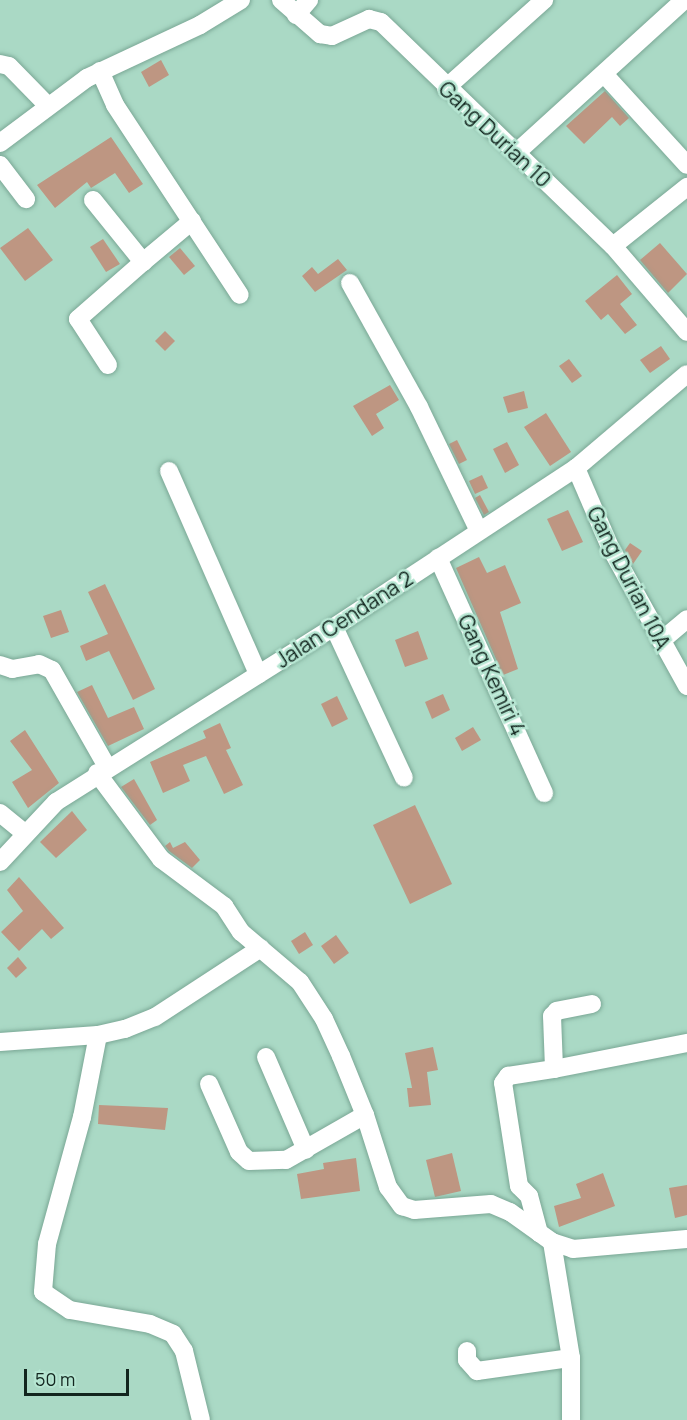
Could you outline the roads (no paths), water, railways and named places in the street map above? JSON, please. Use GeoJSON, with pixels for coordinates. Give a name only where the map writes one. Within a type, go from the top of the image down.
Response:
{"type":"FeatureCollection","features":[{"type":"Feature","properties":{"kind":"street"},"geometry":{"type":"LineString","coordinates":[[0,143],[48,106],[100,71],[200,25],[241,0]]}},
{"type":"Feature","properties":{"kind":"street","name":"Gang Durian 10"},"geometry":{"type":"LineString","coordinates":[[281,0],[320,34],[332,36],[369,19],[381,22],[446,88],[613,246],[687,332]]}},
{"type":"Feature","properties":{"kind":"street"},"geometry":{"type":"LineString","coordinates":[[296,15],[309,0]]}},
{"type":"Feature","properties":{"kind":"street"},"geometry":{"type":"LineString","coordinates":[[446,88],[544,0]]}},
{"type":"Feature","properties":{"kind":"street"},"geometry":{"type":"LineString","coordinates":[[516,153],[684,0]]}},
{"type":"Feature","properties":{"kind":"street"},"geometry":{"type":"LineString","coordinates":[[0,64],[9,66],[48,106]]}},
{"type":"Feature","properties":{"kind":"street"},"geometry":{"type":"LineString","coordinates":[[100,71],[115,105],[240,295]]}},
{"type":"Feature","properties":{"kind":"street"},"geometry":{"type":"LineString","coordinates":[[604,74],[687,165]]}},
{"type":"Feature","properties":{"kind":"street"},"geometry":{"type":"LineString","coordinates":[[0,165],[26,199]]}},
{"type":"Feature","properties":{"kind":"street"},"geometry":{"type":"LineString","coordinates":[[613,246],[687,187]]}},
{"type":"Feature","properties":{"kind":"street"},"geometry":{"type":"LineString","coordinates":[[93,200],[143,262]]}},
{"type":"Feature","properties":{"kind":"street"},"geometry":{"type":"LineString","coordinates":[[108,365],[78,319],[192,221]]}},
{"type":"Feature","properties":{"kind":"street"},"geometry":{"type":"LineString","coordinates":[[350,283],[419,407],[478,529]]}},
{"type":"Feature","properties":{"kind":"street","name":"Jalan Cendana 2"},"geometry":{"type":"LineString","coordinates":[[0,862],[56,802],[102,770],[334,627],[478,529],[576,468],[687,374]]}},
{"type":"Feature","properties":{"kind":"street","name":"Gang Durian 10A"},"geometry":{"type":"LineString","coordinates":[[576,468],[610,547],[687,686]]}},
{"type":"Feature","properties":{"kind":"street"},"geometry":{"type":"LineString","coordinates":[[169,471],[258,674]]}},
{"type":"Feature","properties":{"kind":"street","name":"Gang Kemiri 4"},"geometry":{"type":"LineString","coordinates":[[438,558],[544,793]]}},
{"type":"Feature","properties":{"kind":"street"},"geometry":{"type":"LineString","coordinates":[[661,641],[687,619]]}},
{"type":"Feature","properties":{"kind":"street"},"geometry":{"type":"LineString","coordinates":[[334,627],[404,778]]}},
{"type":"Feature","properties":{"kind":"street"},"geometry":{"type":"LineString","coordinates":[[0,665],[12,669],[39,664],[52,670],[102,770],[161,859],[224,906],[241,932],[300,982],[324,1019],[365,1115],[388,1187],[402,1206],[414,1210],[491,1204],[510,1212],[545,1238],[573,1249],[687,1239]]}},
{"type":"Feature","properties":{"kind":"street"},"geometry":{"type":"LineString","coordinates":[[0,813],[25,833]]}},
{"type":"Feature","properties":{"kind":"street"},"geometry":{"type":"LineString","coordinates":[[0,1042],[98,1035],[155,1017],[261,948]]}},
{"type":"Feature","properties":{"kind":"street"},"geometry":{"type":"LineString","coordinates":[[554,1069],[552,1016],[557,1011],[592,1004]]}},
{"type":"Feature","properties":{"kind":"street"},"geometry":{"type":"LineString","coordinates":[[98,1035],[79,1129],[47,1244],[43,1292],[70,1310],[150,1324],[173,1334],[184,1351],[201,1420]]}},
{"type":"Feature","properties":{"kind":"street"},"geometry":{"type":"LineString","coordinates":[[571,1420],[571,1358],[545,1238],[529,1196],[519,1186],[503,1083],[508,1076],[687,1043]]}},
{"type":"Feature","properties":{"kind":"street"},"geometry":{"type":"LineString","coordinates":[[266,1057],[306,1150]]}},
{"type":"Feature","properties":{"kind":"street"},"geometry":{"type":"LineString","coordinates":[[209,1084],[238,1152],[249,1161],[276,1163],[306,1150],[365,1115]]}},
{"type":"Feature","properties":{"kind":"street"},"geometry":{"type":"LineString","coordinates":[[467,1351],[467,1360],[477,1371],[571,1358]]}}]}
